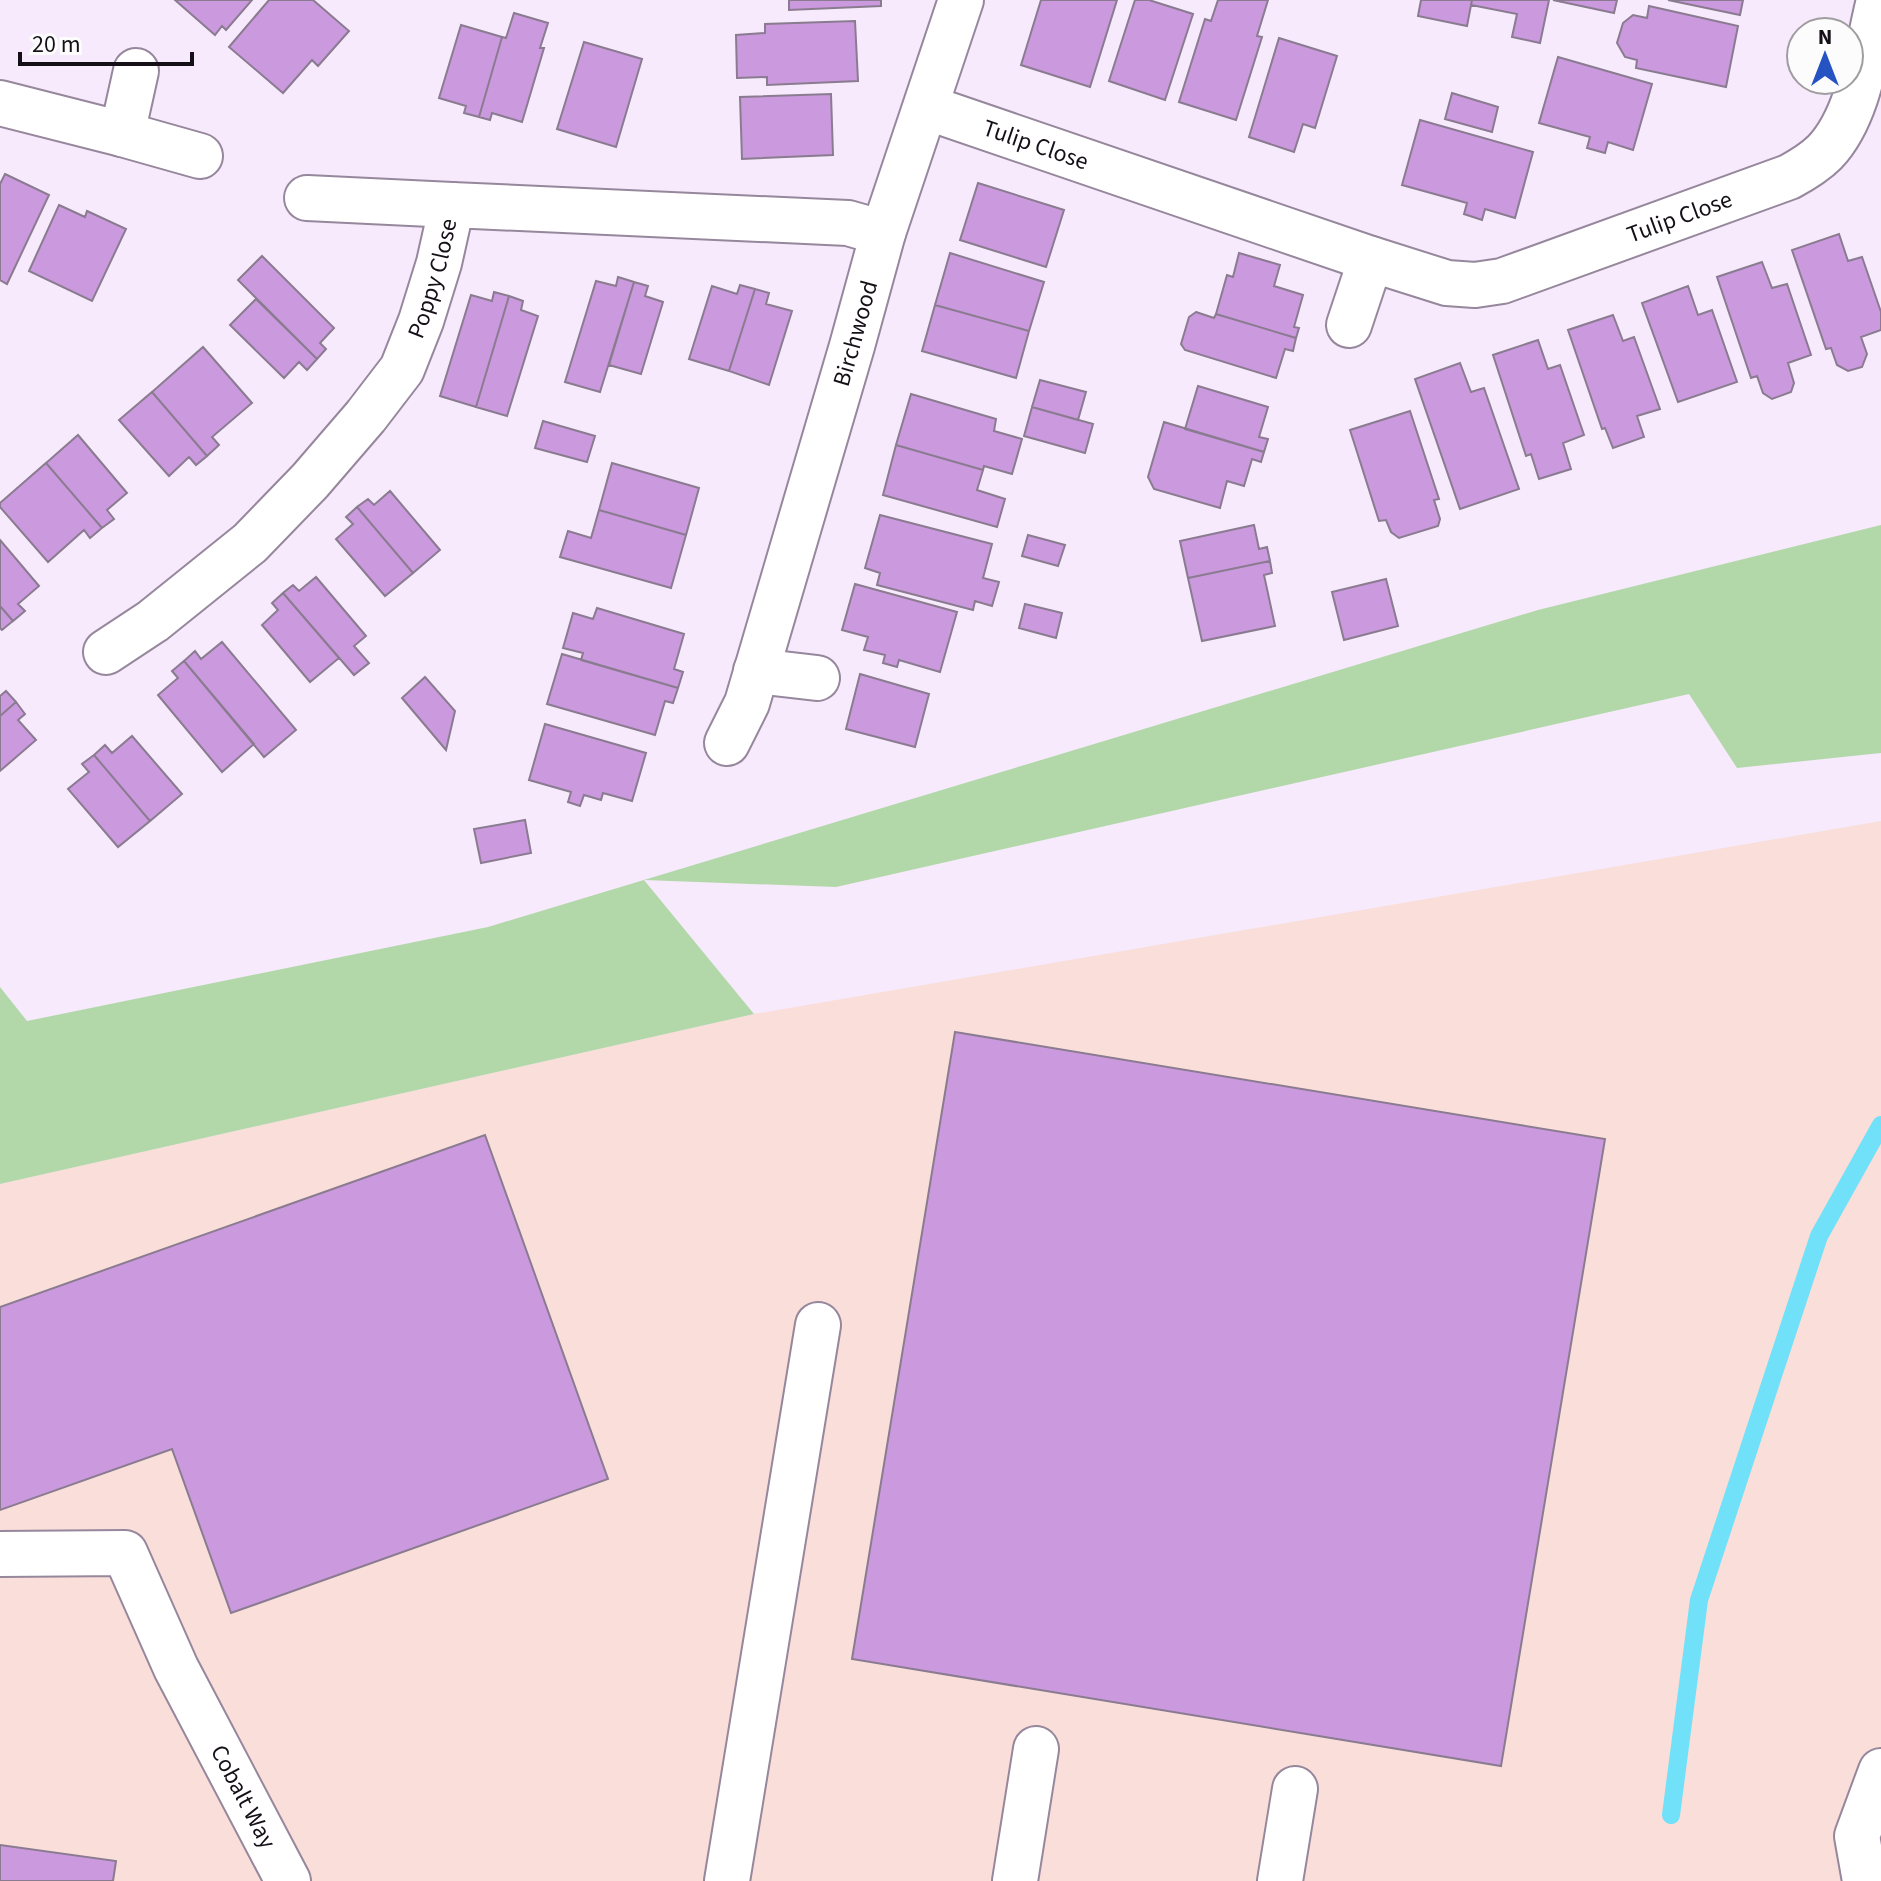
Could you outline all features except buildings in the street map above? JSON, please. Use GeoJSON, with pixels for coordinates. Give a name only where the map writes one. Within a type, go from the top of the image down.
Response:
{"type":"FeatureCollection","features":[{"type":"Feature","properties":{"kind":"street","name":"Birchwood"},"geometry":{"type":"LineString","coordinates":[[727,743],[747,703],[883,233],[961,0]]}},
{"type":"Feature","properties":{"kind":"street","name":"Tulip Close"},"geometry":{"type":"LineString","coordinates":[[926,107],[1371,259],[1447,283],[1475,285],[1502,281],[1789,177],[1809,166],[1827,150],[1845,122],[1857,91],[1879,0]]}},
{"type":"Feature","properties":{"kind":"street"},"geometry":{"type":"LineString","coordinates":[[122,134],[136,71]]}},
{"type":"Feature","properties":{"kind":"street"},"geometry":{"type":"LineString","coordinates":[[0,103],[200,156]]}},
{"type":"Feature","properties":{"kind":"street"},"geometry":{"type":"LineString","coordinates":[[307,198],[452,205]]}},
{"type":"Feature","properties":{"kind":"street","name":"Poppy Close"},"geometry":{"type":"LineString","coordinates":[[106,652],[153,621],[250,543],[310,481],[366,416],[402,369],[439,263],[452,205],[848,223],[883,233]]}},
{"type":"Feature","properties":{"kind":"street"},"geometry":{"type":"LineString","coordinates":[[1349,325],[1371,259]]}},
{"type":"Feature","properties":{"kind":"street"},"geometry":{"type":"LineString","coordinates":[[756,671],[817,678]]}},
{"type":"Feature","properties":{"kind":"street"},"geometry":{"type":"LineString","coordinates":[[727,1881],[818,1325]]}},
{"type":"Feature","properties":{"kind":"street","name":"Cobalt Way"},"geometry":{"type":"LineString","coordinates":[[0,1554],[125,1553],[176,1668],[288,1881]]}},
{"type":"Feature","properties":{"kind":"street"},"geometry":{"type":"LineString","coordinates":[[1015,1881],[1036,1749]]}},
{"type":"Feature","properties":{"kind":"street"},"geometry":{"type":"LineString","coordinates":[[1865,1881],[1857,1836],[1881,1771]]}},
{"type":"Feature","properties":{"kind":"street"},"geometry":{"type":"LineString","coordinates":[[1280,1881],[1295,1789]]}},
{"type":"Feature","properties":{"kind":"shaded area"},"geometry":{"type":"Polygon","coordinates":[[[1881,821],[1881,1881],[0,1881],[0,1184],[754,1014],[1881,821]]]}},
{"type":"Feature","properties":{"kind":"green space"},"geometry":{"type":"Polygon","coordinates":[[[1881,525],[1881,753],[1737,768],[1689,694],[836,887],[644,880],[754,1014],[0,1184],[0,987],[27,1021],[488,927],[1538,610],[1881,525]]]}},
{"type":"Feature","properties":{"kind":"waterway"},"geometry":{"type":"LineString","coordinates":[[1671,1815],[1699,1600],[1819,1236],[1881,1125]]}}]}
